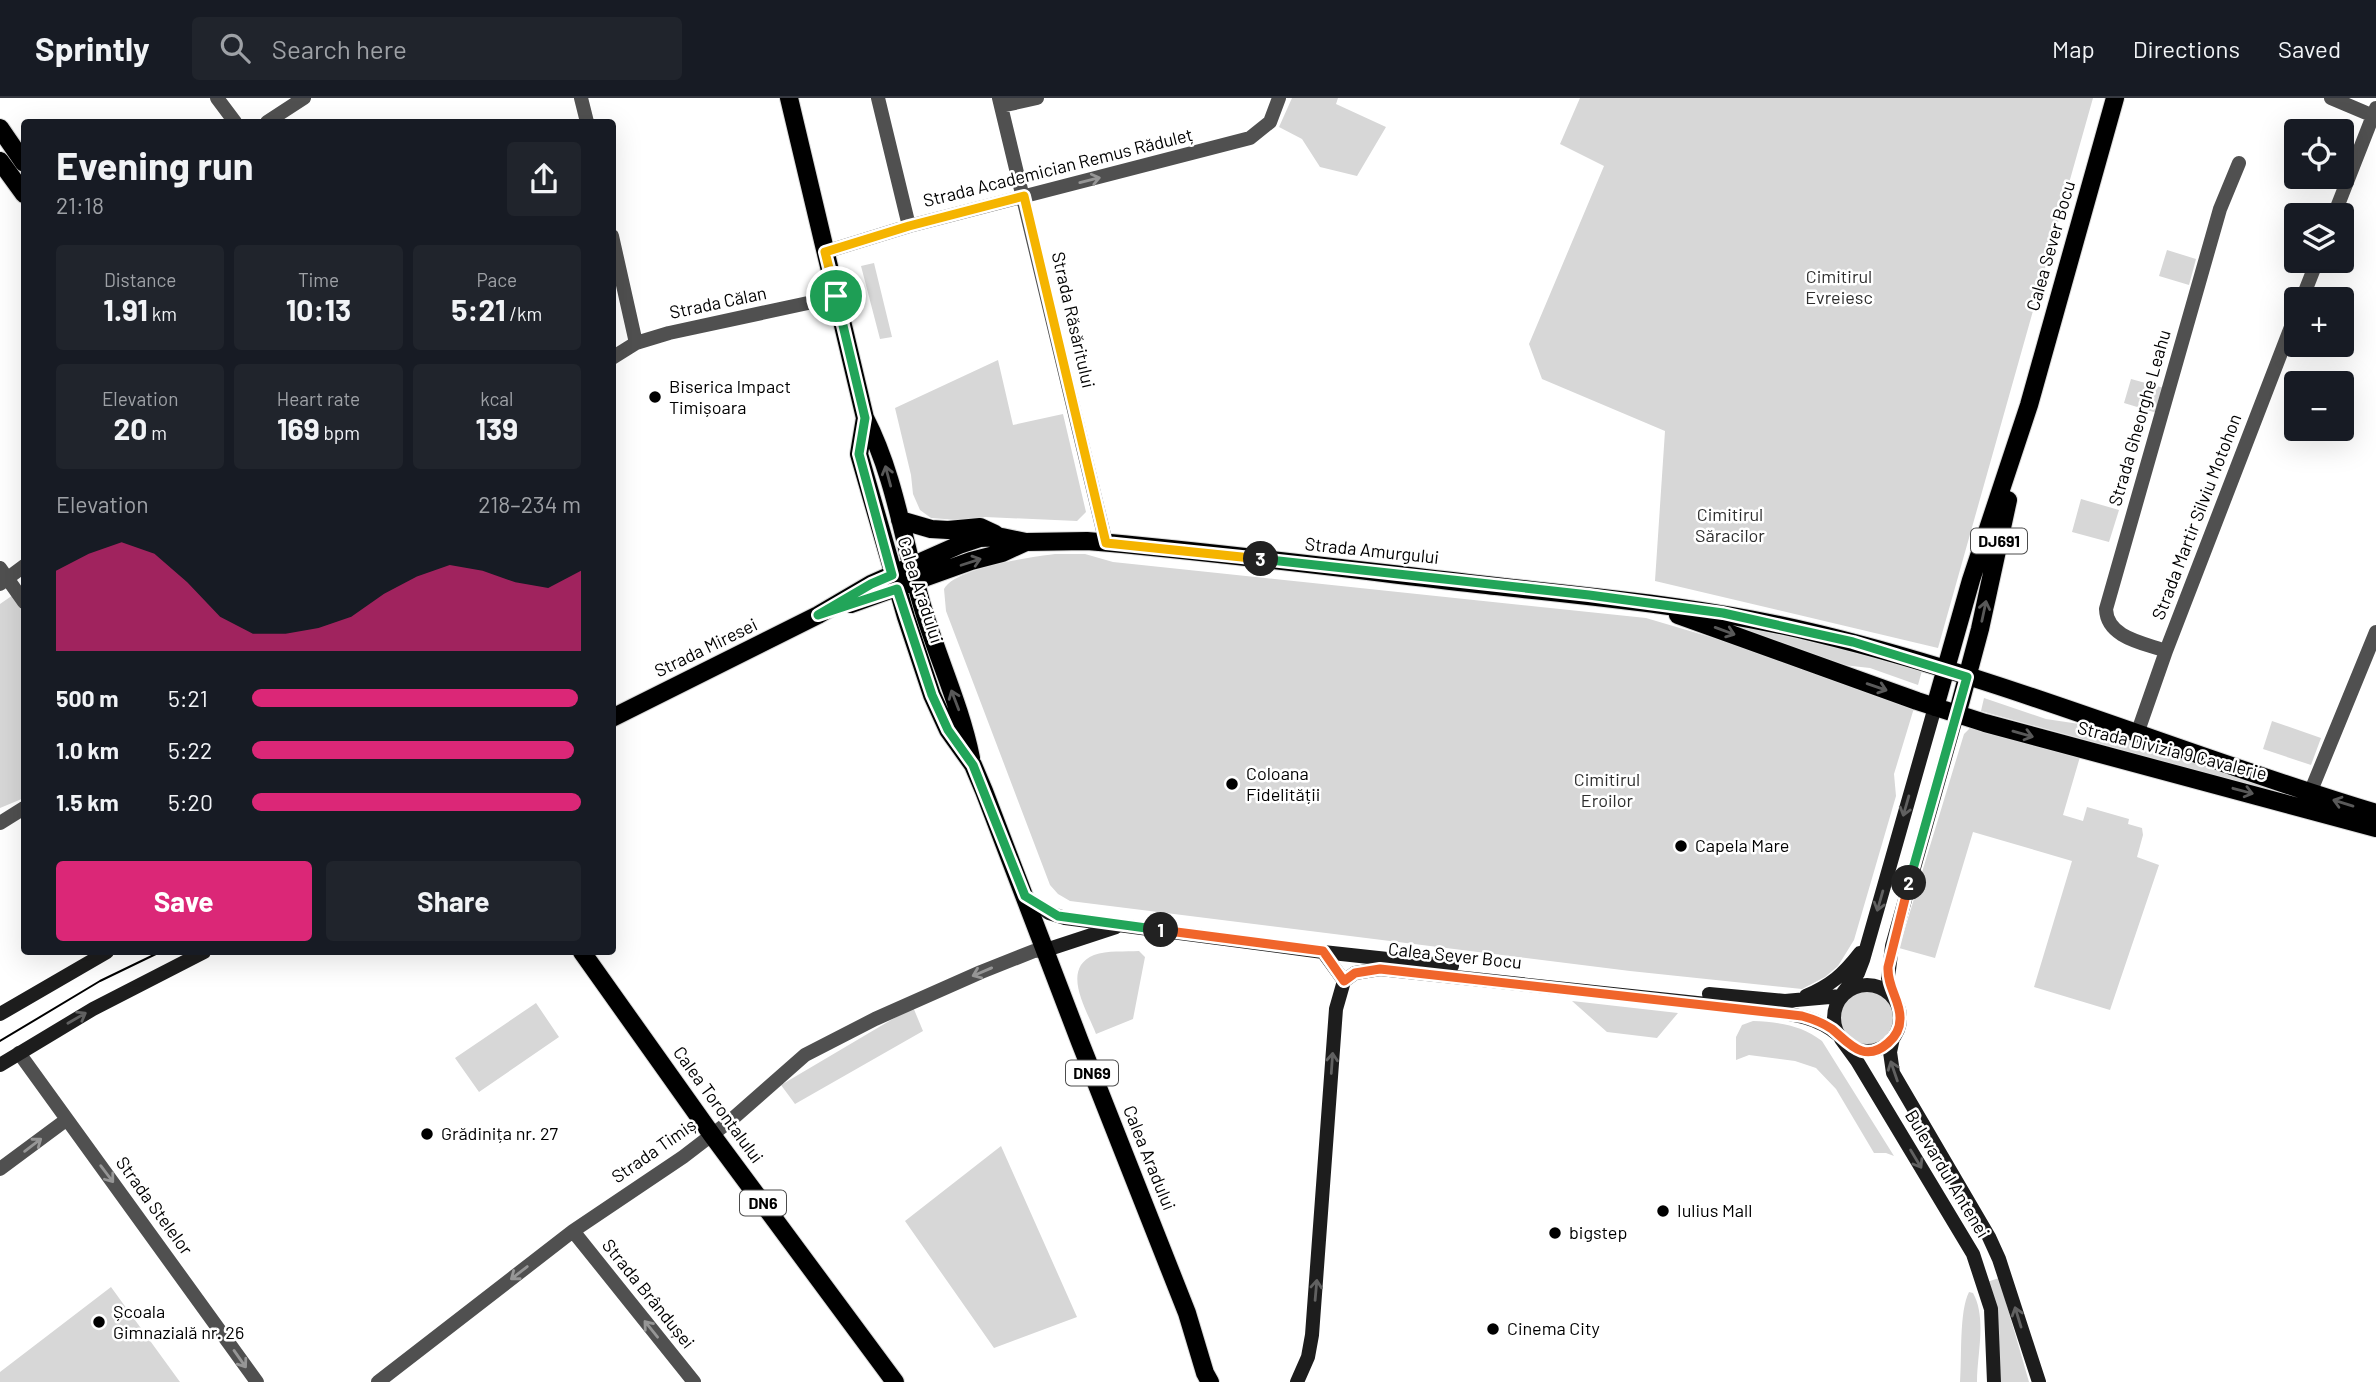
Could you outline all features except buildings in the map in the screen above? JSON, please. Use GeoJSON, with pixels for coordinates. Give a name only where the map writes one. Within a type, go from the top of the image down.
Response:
{"type":"FeatureCollection","features":[{"type":"Feature","properties":{"kind":"main road","name":"Calea Aradului"},"geometry":{"type":"LineString","coordinates":[[789,98],[865,418],[881,449],[914,574],[944,673],[964,724],[973,765],[1187,1313],[1206,1379]]}},
{"type":"Feature","properties":{"kind":"main road","name":"Calea Sever Bocu"},"geometry":{"type":"LineString","coordinates":[[1025,896],[1055,915],[1323,951],[1668,990],[1791,1001],[1842,994],[1857,973],[1868,943],[1971,580],[2029,405],[2115,98]]}},
{"type":"Feature","properties":{"kind":"main road"},"geometry":{"type":"LineString","coordinates":[[0,128],[21,159]]}},
{"type":"Feature","properties":{"kind":"main road"},"geometry":{"type":"LineString","coordinates":[[0,161],[21,190]]}},
{"type":"Feature","properties":{"kind":"main road","name":"Calea Sever Bocu"},"geometry":{"type":"LineString","coordinates":[[1894,998],[1888,978],[1892,946],[1980,629],[2029,405]]}},
{"type":"Feature","properties":{"kind":"main road","name":"Calea Aradului"},"geometry":{"type":"LineString","coordinates":[[865,418],[859,454],[895,582],[932,695],[948,730],[973,765]]}},
{"type":"Feature","properties":{"kind":"main road"},"geometry":{"type":"LineString","coordinates":[[900,520],[931,529],[980,527],[1002,537]]}},
{"type":"Feature","properties":{"kind":"main road","name":"Strada Amurgului"},"geometry":{"type":"LineString","coordinates":[[914,574],[959,545],[981,538],[1002,537],[1026,542],[1054,540],[1106,543],[1589,595],[1754,619],[1853,642],[1945,670]]}},
{"type":"Feature","properties":{"kind":"main road","name":"Strada Amurgului"},"geometry":{"type":"LineString","coordinates":[[914,574],[1002,553],[1026,542]]}},
{"type":"Feature","properties":{"kind":"main road","name":"Strada Miresei"},"geometry":{"type":"LineString","coordinates":[[616,716],[818,615],[914,574]]}},
{"type":"Feature","properties":{"kind":"main road","name":"Strada Amurgului"},"geometry":{"type":"LineString","coordinates":[[1589,595],[1648,606],[1684,617],[1935,707]]}},
{"type":"Feature","properties":{"kind":"main road","name":"Strada Divizia 9 Cavalerie"},"geometry":{"type":"LineString","coordinates":[[1945,670],[2376,813]]}},
{"type":"Feature","properties":{"kind":"main road","name":"Strada Divizia 9 Cavalerie"},"geometry":{"type":"LineString","coordinates":[[1935,707],[2056,743],[2376,828]]}},
{"type":"Feature","properties":{"kind":"main road"},"geometry":{"type":"LineString","coordinates":[[1046,950],[1109,929],[1128,926]]}},
{"type":"Feature","properties":{"kind":"main road"},"geometry":{"type":"LineString","coordinates":[[1791,1001],[1832,984],[1868,943]]}},
{"type":"Feature","properties":{"kind":"main road"},"geometry":{"type":"LineString","coordinates":[[1297,1382],[1308,1357],[1312,1335],[1335,1018],[1344,981],[1323,951]]}},
{"type":"Feature","properties":{"kind":"main road"},"geometry":{"type":"LineString","coordinates":[[0,1014],[102,955]]}},
{"type":"Feature","properties":{"kind":"main road"},"geometry":{"type":"LineString","coordinates":[[0,1065],[102,1004],[198,955]]}},
{"type":"Feature","properties":{"kind":"main road","name":"Calea Torontalului"},"geometry":{"type":"LineString","coordinates":[[584,955],[712,1135],[895,1382]]}},
{"type":"Feature","properties":{"kind":"main road","name":"Calea Sever Bocu"},"geometry":{"type":"LineString","coordinates":[[1344,981],[1355,973],[1380,969],[1782,1012],[1817,1021],[1839,1037]]}},
{"type":"Feature","properties":{"kind":"main road"},"geometry":{"type":"LineString","coordinates":[[1842,994],[1858,985],[1869,984],[1880,987],[1894,998]]}},
{"type":"Feature","properties":{"kind":"main road","name":"DJ691"},"geometry":{"type":"LineString","coordinates":[[1839,1037],[1833,1014],[1842,994]]}},
{"type":"Feature","properties":{"kind":"main road","name":"DJ691"},"geometry":{"type":"LineString","coordinates":[[1894,998],[1900,1013],[1895,1035]]}},
{"type":"Feature","properties":{"kind":"main road"},"geometry":{"type":"LineString","coordinates":[[1839,1037],[1850,1047],[1867,1051],[1884,1046],[1895,1035]]}},
{"type":"Feature","properties":{"kind":"main road","name":"Bulevardul Antenei"},"geometry":{"type":"LineString","coordinates":[[1895,1035],[1889,1052],[1893,1073],[1989,1237],[1999,1259],[2039,1382]]}},
{"type":"Feature","properties":{"kind":"main road","name":"Bulevardul Antenei"},"geometry":{"type":"LineString","coordinates":[[1839,1037],[1857,1061],[1973,1254],[1991,1309],[1994,1382]]}},
{"type":"Feature","properties":{"kind":"street"},"geometry":{"type":"LineString","coordinates":[[217,98],[232,119]]}},
{"type":"Feature","properties":{"kind":"street"},"geometry":{"type":"LineString","coordinates":[[272,119],[304,98]]}},
{"type":"Feature","properties":{"kind":"street"},"geometry":{"type":"LineString","coordinates":[[581,98],[586,119]]}},
{"type":"Feature","properties":{"kind":"street"},"geometry":{"type":"LineString","coordinates":[[878,98],[909,226]]}},
{"type":"Feature","properties":{"kind":"street","name":"Strada Răsăritului"},"geometry":{"type":"LineString","coordinates":[[1037,98],[1000,102],[1106,543]]}},
{"type":"Feature","properties":{"kind":"street","name":"Strada Academician Remus Răduleț"},"geometry":{"type":"LineString","coordinates":[[825,252],[909,226],[1250,138],[1270,122],[1279,98]]}},
{"type":"Feature","properties":{"kind":"street"},"geometry":{"type":"LineString","coordinates":[[2331,98],[2375,113],[2339,203]]}},
{"type":"Feature","properties":{"kind":"street","name":"Strada Gheorghe Leahu"},"geometry":{"type":"LineString","coordinates":[[2166,651],[2121,635],[2106,618],[2106,609],[2220,209],[2239,163]]}},
{"type":"Feature","properties":{"kind":"street"},"geometry":{"type":"LineString","coordinates":[[616,254],[636,343]]}},
{"type":"Feature","properties":{"kind":"street","name":"Strada Călan"},"geometry":{"type":"LineString","coordinates":[[616,356],[636,343],[670,332],[836,296]]}},
{"type":"Feature","properties":{"kind":"street","name":"Strada Martir Silviu Motohon"},"geometry":{"type":"LineString","coordinates":[[2137,734],[2166,651],[2284,345]]}},
{"type":"Feature","properties":{"kind":"street"},"geometry":{"type":"LineString","coordinates":[[21,568],[3,577],[21,598]]}},
{"type":"Feature","properties":{"kind":"street"},"geometry":{"type":"LineString","coordinates":[[2310,793],[2376,632]]}},
{"type":"Feature","properties":{"kind":"street"},"geometry":{"type":"LineString","coordinates":[[0,823],[21,810]]}},
{"type":"Feature","properties":{"kind":"street","name":"Strada Timiș"},"geometry":{"type":"LineString","coordinates":[[378,1382],[573,1231],[712,1135],[805,1055],[919,999],[1034,951],[1046,950]]}},
{"type":"Feature","properties":{"kind":"street","name":"Strada Stelelor"},"geometry":{"type":"LineString","coordinates":[[19,1053],[257,1382]]}},
{"type":"Feature","properties":{"kind":"street"},"geometry":{"type":"LineString","coordinates":[[0,1169],[66,1120]]}},
{"type":"Feature","properties":{"kind":"street","name":"Strada Brândușei"},"geometry":{"type":"LineString","coordinates":[[573,1231],[694,1382]]}},
{"type":"Feature","properties":{"kind":"green space"},"geometry":{"type":"Polygon","coordinates":[[[1292,98],[1338,98],[1336,104],[1386,127],[1357,176],[1320,167],[1302,139],[1279,127],[1292,98]]]}},
{"type":"Feature","properties":{"kind":"green space","name":"Cimitirul Evreiesc"},"geometry":{"type":"Polygon","coordinates":[[[1580,98],[2093,98],[1938,648],[1655,581],[1665,431],[1542,379],[1529,344],[1604,166],[1560,144],[1580,98]]]}},
{"type":"Feature","properties":{"kind":"green space"},"geometry":{"type":"Polygon","coordinates":[[[2167,250],[2196,259],[2189,285],[2159,276],[2167,250]]]}},
{"type":"Feature","properties":{"kind":"green space"},"geometry":{"type":"Polygon","coordinates":[[[874,263],[892,337],[880,339],[861,266],[874,263]]]}},
{"type":"Feature","properties":{"kind":"green space"},"geometry":{"type":"Polygon","coordinates":[[[998,360],[1013,425],[1063,414],[1086,512],[1077,521],[985,517],[958,520],[931,518],[920,510],[913,494],[895,408],[998,360]]]}},
{"type":"Feature","properties":{"kind":"green space"},"geometry":{"type":"Polygon","coordinates":[[[2131,379],[2164,388],[2157,413],[2124,403],[2131,379]]]}},
{"type":"Feature","properties":{"kind":"green space"},"geometry":{"type":"Polygon","coordinates":[[[2081,499],[2119,510],[2109,542],[2072,532],[2081,499]]]}},
{"type":"Feature","properties":{"kind":"green space","name":"Cimitirul Eroilor"},"geometry":{"type":"Polygon","coordinates":[[[1055,554],[1085,554],[1113,562],[1646,618],[1744,647],[1914,708],[1894,774],[1896,796],[1854,940],[1838,966],[1825,977],[1802,989],[1630,971],[1070,901],[1050,885],[946,611],[944,589],[951,582],[978,569],[1055,554]]]}},
{"type":"Feature","properties":{"kind":"green space"},"geometry":{"type":"Polygon","coordinates":[[[13,595],[21,607],[21,799],[0,808],[0,604],[13,595]]]}},
{"type":"Feature","properties":{"kind":"green space"},"geometry":{"type":"Polygon","coordinates":[[[1738,623],[1923,667],[1918,685],[1870,668],[1843,665],[1741,629],[1738,623]]]}},
{"type":"Feature","properties":{"kind":"green space"},"geometry":{"type":"Polygon","coordinates":[[[1984,698],[2046,719],[2086,725],[2296,796],[1981,711],[1984,698]]]}},
{"type":"Feature","properties":{"kind":"green space"},"geometry":{"type":"Polygon","coordinates":[[[1972,719],[2082,750],[2063,815],[2083,821],[2087,807],[2129,819],[2128,824],[2142,828],[2143,835],[2137,857],[2159,865],[2110,1010],[2034,987],[2072,861],[1973,832],[1935,958],[1899,948],[1964,734],[1972,719]]]}},
{"type":"Feature","properties":{"kind":"green space"},"geometry":{"type":"Polygon","coordinates":[[[2272,721],[2321,738],[2311,765],[2263,749],[2272,721]]]}},
{"type":"Feature","properties":{"kind":"green space"},"geometry":{"type":"Polygon","coordinates":[[[1139,951],[1145,957],[1133,1019],[1096,1034],[1079,991],[1079,970],[1084,961],[1099,953],[1139,951]]]}},
{"type":"Feature","properties":{"kind":"green space"},"geometry":{"type":"Polygon","coordinates":[[[1867,984],[1880,987],[1890,994],[1897,1004],[1900,1017],[1897,1030],[1890,1040],[1880,1047],[1867,1050],[1854,1047],[1844,1040],[1837,1030],[1834,1017],[1837,1004],[1844,994],[1854,987],[1867,984]]]}},
{"type":"Feature","properties":{"kind":"green space"},"geometry":{"type":"Polygon","coordinates":[[[1572,1001],[1678,1013],[1657,1038],[1607,1032],[1572,1001]]]}},
{"type":"Feature","properties":{"kind":"green space"},"geometry":{"type":"Polygon","coordinates":[[[536,1003],[559,1037],[479,1092],[455,1058],[536,1003]]]}},
{"type":"Feature","properties":{"kind":"green space"},"geometry":{"type":"Polygon","coordinates":[[[913,1007],[923,1031],[795,1104],[781,1085],[913,1007]]]}},
{"type":"Feature","properties":{"kind":"green space"},"geometry":{"type":"Polygon","coordinates":[[[1753,1021],[1789,1025],[1822,1041],[1894,1156],[1874,1153],[1836,1089],[1816,1068],[1795,1061],[1749,1055],[1736,1060],[1736,1037],[1742,1025],[1753,1021]]]}},
{"type":"Feature","properties":{"kind":"green space"},"geometry":{"type":"Polygon","coordinates":[[[1001,1146],[1077,1317],[994,1348],[905,1221],[1001,1146]]]}},
{"type":"Feature","properties":{"kind":"green space"},"geometry":{"type":"Polygon","coordinates":[[[1999,1278],[2029,1382],[2001,1382],[1996,1323],[1987,1282],[1999,1278]]]}},
{"type":"Feature","properties":{"kind":"green space","name":"Școala Gimnazială nr. 26"},"geometry":{"type":"Polygon","coordinates":[[[111,1287],[180,1382],[0,1382],[0,1372],[111,1287]]]}},
{"type":"Feature","properties":{"kind":"green space"},"geometry":{"type":"Polygon","coordinates":[[[1969,1292],[1973,1293],[1980,1314],[1977,1382],[1960,1382],[1962,1323],[1969,1292]]]}},
{"type":"Feature","properties":{"kind":"tram line"},"geometry":{"type":"LineString","coordinates":[[0,1041],[100,981],[154,955]]}},
{"type":"Feature","properties":{"kind":"place","name":"Biserica Impact Timișoara"},"geometry":{"type":"Point","coordinates":[655,397]}},
{"type":"Feature","properties":{"kind":"place","name":"Coloana Fidelității"},"geometry":{"type":"Point","coordinates":[1232,784]}},
{"type":"Feature","properties":{"kind":"place","name":"Capela Mare"},"geometry":{"type":"Point","coordinates":[1681,846]}},
{"type":"Feature","properties":{"kind":"place","name":"Grădinița nr. 27"},"geometry":{"type":"Point","coordinates":[427,1134]}},
{"type":"Feature","properties":{"kind":"place","name":"Iulius Mall"},"geometry":{"type":"Point","coordinates":[1663,1211]}},
{"type":"Feature","properties":{"kind":"place","name":"bigstep"},"geometry":{"type":"Point","coordinates":[1555,1233]}},
{"type":"Feature","properties":{"kind":"place","name":"Școala Gimnazială nr. 26"},"geometry":{"type":"Point","coordinates":[99,1322]}},
{"type":"Feature","properties":{"kind":"place","name":"Cinema City"},"geometry":{"type":"Point","coordinates":[1493,1329]}},
{"type":"Feature","properties":{"kind":"route"},"geometry":{"type":"LineString","coordinates":[[1024,196],[1106,543],[1694,608],[1818,633],[1967,677],[1892,946],[1888,978],[1900,1018],[1893,1038],[1884,1046],[1861,1051],[1850,1047],[1831,1028],[1802,1016],[1446,975],[1380,969],[1355,973],[1344,981],[1323,951],[1065,918],[1035,904],[1025,896],[973,765],[948,730],[932,695],[897,589],[818,615],[892,575],[859,454],[865,418],[836,296],[825,252],[909,226],[1024,196]]}},
{"type":"Feature","properties":{"kind":"park label","name":"Cimitirul Săracilor"},"geometry":{"type":"Point","coordinates":[1730,525]}}]}
